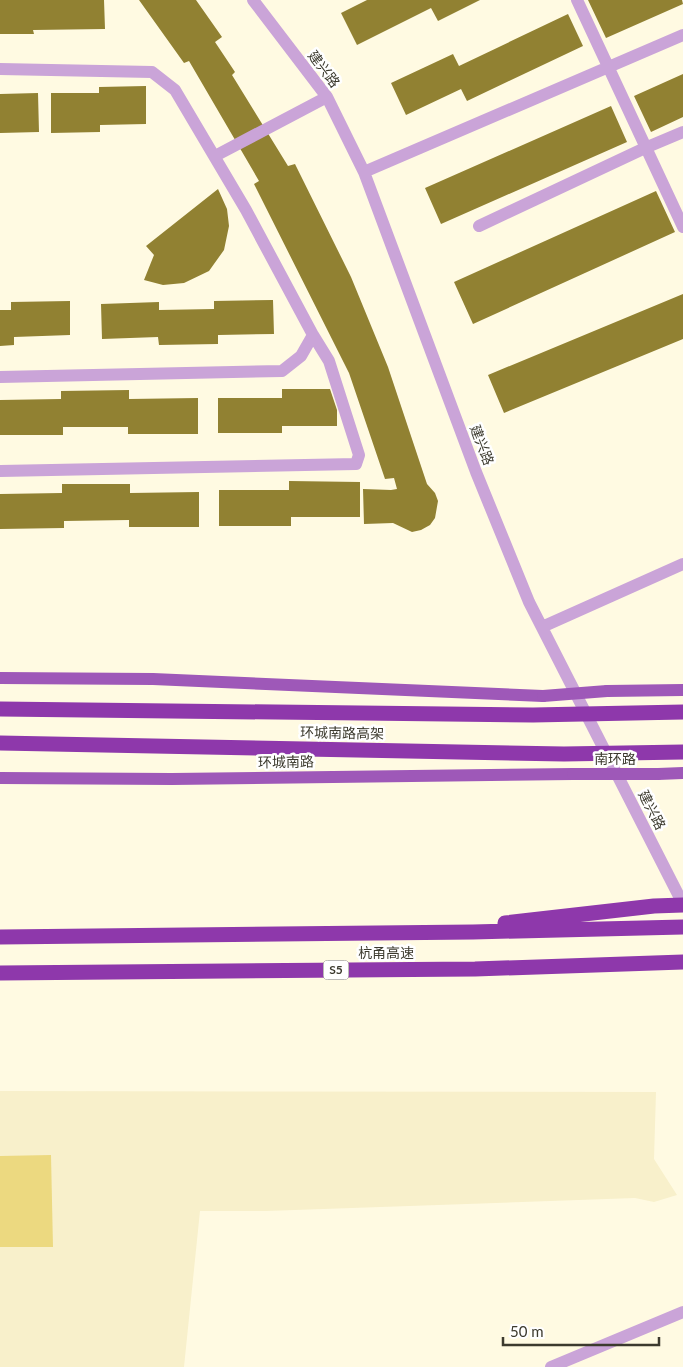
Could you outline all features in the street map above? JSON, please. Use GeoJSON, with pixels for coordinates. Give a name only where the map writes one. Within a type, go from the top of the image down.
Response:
{"type":"FeatureCollection","features":[{"type":"Feature","properties":{"kind":"highway","name":"环城南路高架"},"geometry":{"type":"LineString","coordinates":[[0,709],[533,715],[683,712]]}},
{"type":"Feature","properties":{"kind":"highway","name":"环城南路高架"},"geometry":{"type":"LineString","coordinates":[[0,743],[564,754],[683,752]]}},
{"type":"Feature","properties":{"kind":"highway"},"geometry":{"type":"LineString","coordinates":[[415,933],[654,906],[683,905]]}},
{"type":"Feature","properties":{"kind":"highway","name":"杭甬高速"},"geometry":{"type":"LineString","coordinates":[[0,937],[415,933],[683,927]]}},
{"type":"Feature","properties":{"kind":"highway","name":"杭甬高速"},"geometry":{"type":"LineString","coordinates":[[0,973],[475,969],[678,962]]}},
{"type":"Feature","properties":{"kind":"main road"},"geometry":{"type":"LineString","coordinates":[[0,678],[153,679],[543,696],[607,691],[683,690]]}},
{"type":"Feature","properties":{"kind":"main road","name":"南环路"},"geometry":{"type":"LineString","coordinates":[[573,774],[683,773]]}},
{"type":"Feature","properties":{"kind":"main road","name":"环城南路"},"geometry":{"type":"LineString","coordinates":[[0,778],[573,774]]}},
{"type":"Feature","properties":{"kind":"street","name":"建兴路"},"geometry":{"type":"LineString","coordinates":[[253,0],[327,97],[364,172],[476,472],[529,602],[683,905]]}},
{"type":"Feature","properties":{"kind":"street"},"geometry":{"type":"LineString","coordinates":[[577,0],[683,227]]}},
{"type":"Feature","properties":{"kind":"street"},"geometry":{"type":"LineString","coordinates":[[364,172],[683,35]]}},
{"type":"Feature","properties":{"kind":"street"},"geometry":{"type":"LineString","coordinates":[[0,69],[152,72],[175,90],[246,210],[313,335],[329,360],[360,455],[356,464],[0,471]]}},
{"type":"Feature","properties":{"kind":"street"},"geometry":{"type":"LineString","coordinates":[[215,156],[327,97]]}},
{"type":"Feature","properties":{"kind":"street"},"geometry":{"type":"LineString","coordinates":[[479,226],[683,132]]}},
{"type":"Feature","properties":{"kind":"street"},"geometry":{"type":"LineString","coordinates":[[0,377],[282,371],[301,356],[313,335]]}},
{"type":"Feature","properties":{"kind":"street"},"geometry":{"type":"LineString","coordinates":[[542,627],[683,564]]}},
{"type":"Feature","properties":{"kind":"street"},"geometry":{"type":"LineString","coordinates":[[551,1367],[683,1312]]}},
{"type":"Feature","properties":{"kind":"shaded area"},"geometry":{"type":"Polygon","coordinates":[[[0,1091],[656,1092],[654,1159],[677,1195],[654,1202],[635,1198],[266,1211],[200,1211],[184,1367],[0,1367],[0,1091]]]}},
{"type":"Feature","properties":{"kind":"shaded area"},"geometry":{"type":"Polygon","coordinates":[[[51,1155],[53,1247],[0,1247],[0,1156],[51,1155]]]}},
{"type":"Feature","properties":{"kind":"building"},"geometry":{"type":"Polygon","coordinates":[[[0,0],[104,0],[105,29],[33,30],[34,34],[0,34],[0,0]]]}},
{"type":"Feature","properties":{"kind":"building"},"geometry":{"type":"Polygon","coordinates":[[[139,0],[196,0],[222,37],[215,42],[235,72],[232,75],[288,166],[295,164],[351,277],[388,367],[427,484],[435,493],[438,501],[435,518],[430,525],[421,530],[412,532],[393,523],[364,524],[363,489],[397,489],[394,478],[385,479],[349,373],[254,184],[259,181],[189,61],[184,63],[139,0]]]}},
{"type":"Feature","properties":{"kind":"building"},"geometry":{"type":"Polygon","coordinates":[[[367,0],[480,0],[438,21],[431,8],[357,45],[341,13],[367,0]]]}},
{"type":"Feature","properties":{"kind":"building"},"geometry":{"type":"Polygon","coordinates":[[[588,0],[682,0],[683,4],[606,38],[588,0]]]}},
{"type":"Feature","properties":{"kind":"building"},"geometry":{"type":"Polygon","coordinates":[[[568,14],[583,46],[467,101],[461,89],[406,115],[391,83],[453,54],[459,66],[568,14]]]}},
{"type":"Feature","properties":{"kind":"building"},"geometry":{"type":"Polygon","coordinates":[[[683,74],[683,117],[651,132],[634,96],[683,74]]]}},
{"type":"Feature","properties":{"kind":"building"},"geometry":{"type":"Polygon","coordinates":[[[146,86],[146,124],[100,125],[100,132],[51,133],[51,93],[99,93],[99,87],[146,86]]]}},
{"type":"Feature","properties":{"kind":"building"},"geometry":{"type":"Polygon","coordinates":[[[38,93],[39,132],[0,133],[0,94],[38,93]]]}},
{"type":"Feature","properties":{"kind":"building"},"geometry":{"type":"Polygon","coordinates":[[[611,106],[627,142],[441,224],[425,188],[611,106]]]}},
{"type":"Feature","properties":{"kind":"building"},"geometry":{"type":"Polygon","coordinates":[[[218,189],[227,209],[229,226],[224,250],[209,271],[184,283],[163,285],[144,280],[154,255],[146,246],[218,189]]]}},
{"type":"Feature","properties":{"kind":"building"},"geometry":{"type":"Polygon","coordinates":[[[656,191],[675,232],[473,324],[454,282],[656,191]]]}},
{"type":"Feature","properties":{"kind":"building"},"geometry":{"type":"Polygon","coordinates":[[[683,294],[683,339],[504,413],[488,375],[683,294]]]}},
{"type":"Feature","properties":{"kind":"building"},"geometry":{"type":"Polygon","coordinates":[[[273,300],[274,334],[218,335],[218,344],[159,345],[158,337],[102,339],[101,304],[159,302],[159,310],[214,309],[214,301],[273,300]]]}},
{"type":"Feature","properties":{"kind":"building"},"geometry":{"type":"Polygon","coordinates":[[[70,301],[70,335],[14,337],[14,345],[0,346],[0,310],[11,310],[11,302],[70,301]]]}},
{"type":"Feature","properties":{"kind":"building"},"geometry":{"type":"Polygon","coordinates":[[[282,389],[330,389],[337,410],[337,426],[282,426],[282,433],[218,433],[218,398],[282,398],[282,389]]]}},
{"type":"Feature","properties":{"kind":"building"},"geometry":{"type":"Polygon","coordinates":[[[129,390],[129,399],[198,398],[198,434],[128,434],[128,427],[63,427],[63,435],[0,435],[0,400],[61,399],[61,391],[129,390]]]}},
{"type":"Feature","properties":{"kind":"building"},"geometry":{"type":"Polygon","coordinates":[[[289,481],[360,482],[360,517],[291,517],[291,526],[219,526],[219,490],[289,490],[289,481]]]}},
{"type":"Feature","properties":{"kind":"building"},"geometry":{"type":"Polygon","coordinates":[[[62,484],[130,484],[130,493],[199,492],[199,527],[129,527],[129,520],[64,521],[64,528],[0,529],[0,494],[62,493],[62,484]]]}}]}
